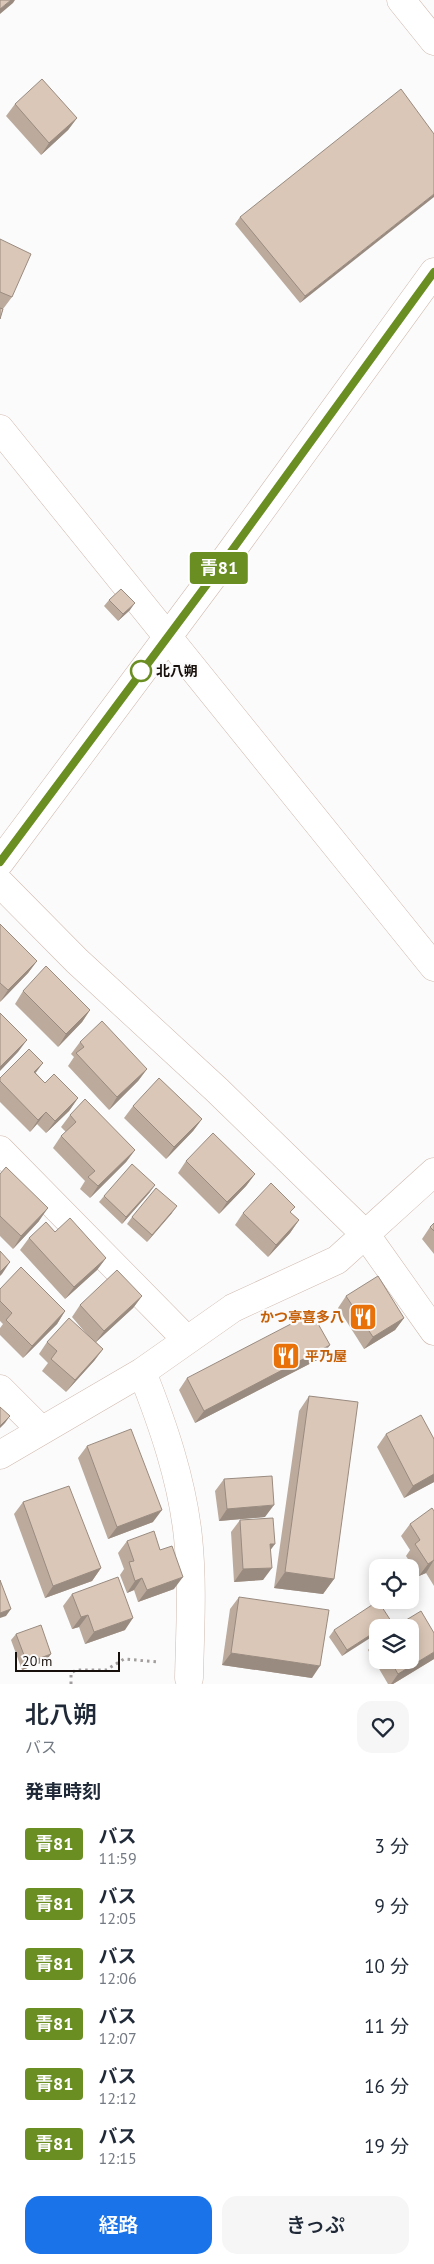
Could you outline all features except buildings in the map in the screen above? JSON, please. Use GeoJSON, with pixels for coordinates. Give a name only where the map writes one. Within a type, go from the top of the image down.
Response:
{"type":"FeatureCollection","features":[{"type":"Feature","properties":{"kind":"street"},"geometry":{"type":"LineString","coordinates":[[401,0],[434,41]]}},
{"type":"Feature","properties":{"kind":"street"},"geometry":{"type":"LineString","coordinates":[[0,862],[167,635],[225,560],[434,272]]}},
{"type":"Feature","properties":{"kind":"street"},"geometry":{"type":"LineString","coordinates":[[0,429],[434,967]]}},
{"type":"Feature","properties":{"kind":"street"},"geometry":{"type":"LineString","coordinates":[[0,882],[77,961],[217,1090],[366,1235],[434,1331]]}},
{"type":"Feature","properties":{"kind":"street"},"geometry":{"type":"LineString","coordinates":[[0,1150],[187,1340]]}},
{"type":"Feature","properties":{"kind":"street"},"geometry":{"type":"LineString","coordinates":[[0,1455],[142,1372],[233,1308],[336,1260],[434,1172]]}},
{"type":"Feature","properties":{"kind":"street"},"geometry":{"type":"LineString","coordinates":[[142,1372],[161,1421],[179,1485],[188,1537],[191,1591],[189,1671]]}},
{"type":"Feature","properties":{"kind":"street"},"geometry":{"type":"LineString","coordinates":[[0,1389],[41,1430]]}},
{"type":"Feature","properties":{"kind":"path"},"geometry":{"type":"LineString","coordinates":[[70,1684],[71,1673],[76,1670],[106,1670],[124,1659],[189,1671]]}},
{"type":"Feature","properties":{"kind":"bus line","name":"青81"},"geometry":{"type":"LineString","coordinates":[[0,862],[167,635],[225,560],[434,272]]}},
{"type":"Feature","properties":{"kind":"place","name":"北八朔"},"geometry":{"type":"Point","coordinates":[141,671]}},
{"type":"Feature","properties":{"kind":"place","name":"かつ亭喜多八"},"geometry":{"type":"Point","coordinates":[363,1317]}},
{"type":"Feature","properties":{"kind":"place","name":"平乃屋"},"geometry":{"type":"Point","coordinates":[286,1356]}}]}
